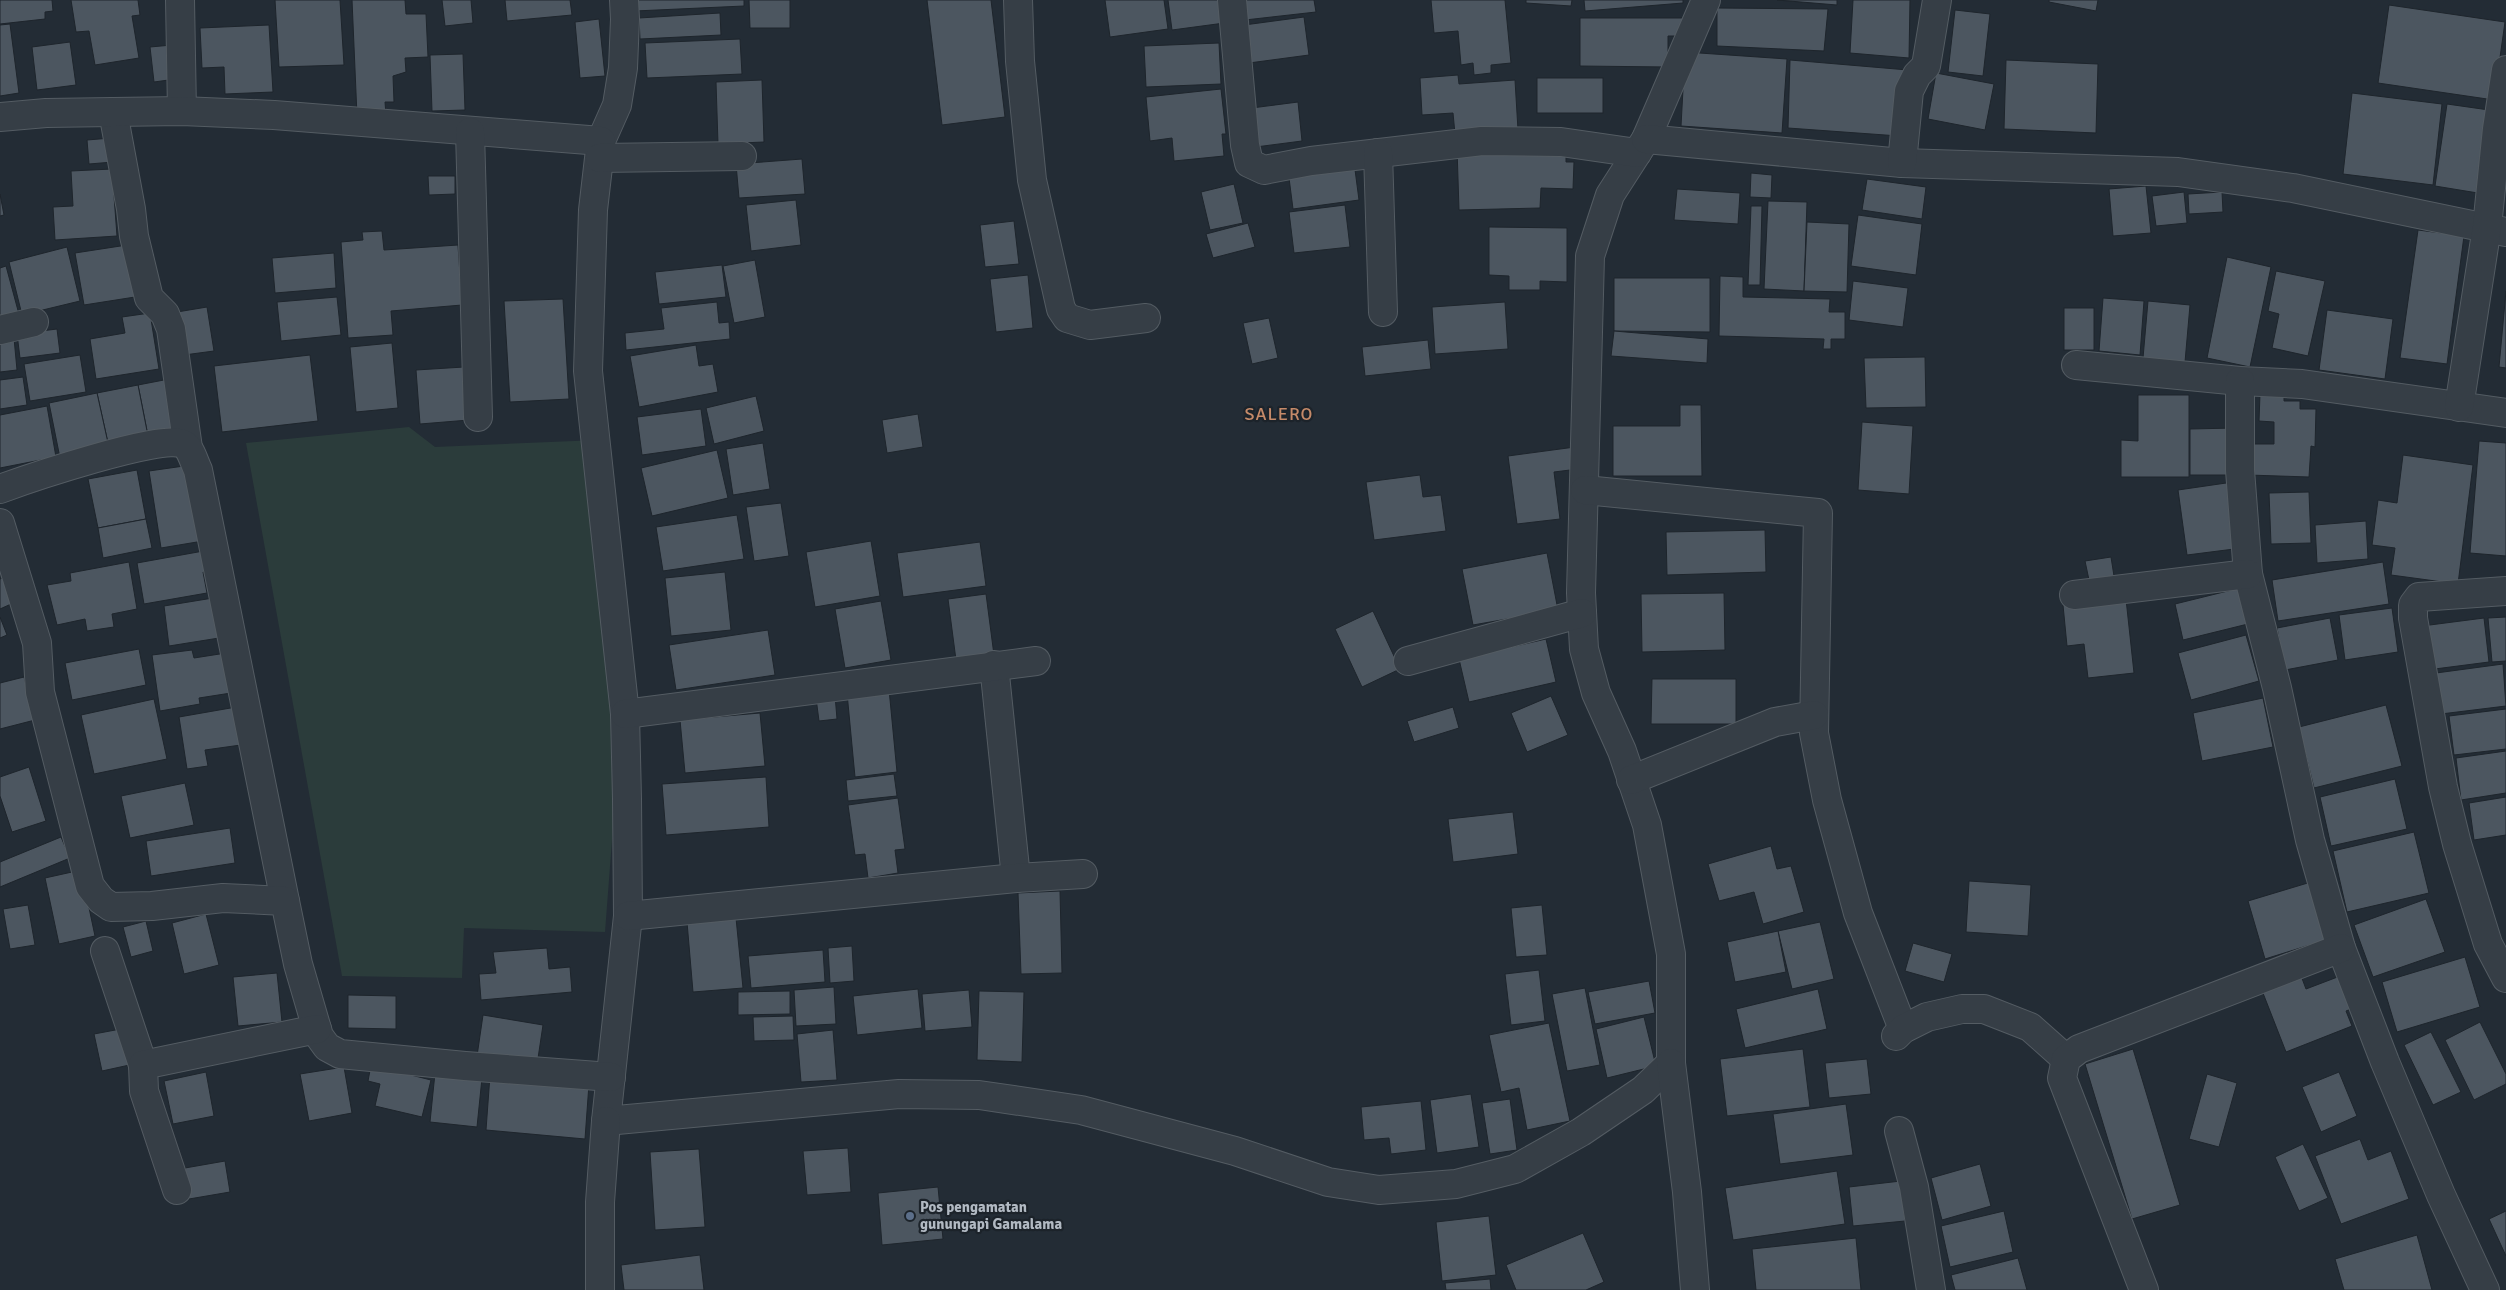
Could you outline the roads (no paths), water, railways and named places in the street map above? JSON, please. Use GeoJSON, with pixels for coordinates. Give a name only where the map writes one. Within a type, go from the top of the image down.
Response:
{"type":"FeatureCollection","features":[{"type":"Feature","properties":{"kind":"street"},"geometry":{"type":"LineString","coordinates":[[180,0],[182,111]]}},
{"type":"Feature","properties":{"kind":"street"},"geometry":{"type":"LineString","coordinates":[[600,1290],[600,1202],[606,1121],[628,916],[625,714],[588,370],[593,210],[600,150],[617,105],[623,68],[624,0]]}},
{"type":"Feature","properties":{"kind":"street"},"geometry":{"type":"LineString","coordinates":[[1018,0],[1020,61],[1032,180],[1061,308],[1068,318],[1090,325],[1146,318]]}},
{"type":"Feature","properties":{"kind":"street"},"geometry":{"type":"LineString","coordinates":[[1232,0],[1244,136],[1249,163],[1264,170],[1311,161],[1482,141],[1561,142],[1902,163],[2178,172],[2293,188],[2496,229]]}},
{"type":"Feature","properties":{"kind":"street"},"geometry":{"type":"LineString","coordinates":[[1695,1290],[1687,1192],[1671,1063],[1671,954],[1647,825],[1622,752],[1596,693],[1584,649],[1582,612],[1590,256],[1610,195],[1641,146],[1706,0]]}},
{"type":"Feature","properties":{"kind":"street"},"geometry":{"type":"LineString","coordinates":[[1902,163],[1910,92],[1917,75],[1926,66],[1937,0]]}},
{"type":"Feature","properties":{"kind":"street"},"geometry":{"type":"LineString","coordinates":[[2459,407],[2496,229],[2506,70]]}},
{"type":"Feature","properties":{"kind":"street"},"geometry":{"type":"LineString","coordinates":[[0,117],[46,113],[182,111],[274,115],[470,132],[600,150],[742,156]]}},
{"type":"Feature","properties":{"kind":"street"},"geometry":{"type":"LineString","coordinates":[[113,112],[131,209],[134,236],[149,298],[166,314],[171,330],[188,448],[198,470],[298,964],[319,1036],[327,1047],[340,1054],[611,1077]]}},
{"type":"Feature","properties":{"kind":"street"},"geometry":{"type":"LineString","coordinates":[[470,132],[478,417]]}},
{"type":"Feature","properties":{"kind":"street"},"geometry":{"type":"LineString","coordinates":[[1378,153],[1382,312]]}},
{"type":"Feature","properties":{"kind":"street"},"geometry":{"type":"LineString","coordinates":[[0,330],[34,322]]}},
{"type":"Feature","properties":{"kind":"street"},"geometry":{"type":"LineString","coordinates":[[2076,365],[2240,381],[2302,384],[2506,413]]}},
{"type":"Feature","properties":{"kind":"street"},"geometry":{"type":"LineString","coordinates":[[2240,381],[2240,470],[2248,574],[2277,688],[2310,840],[2341,948],[2384,1062],[2441,1195],[2485,1290]]}},
{"type":"Feature","properties":{"kind":"street"},"geometry":{"type":"LineString","coordinates":[[0,489],[65,466],[113,454],[172,442],[182,443],[188,448]]}},
{"type":"Feature","properties":{"kind":"street"},"geometry":{"type":"LineString","coordinates":[[1585,490],[1818,513],[1814,733],[1829,809],[1858,913],[1899,1032],[1927,1017],[1962,1009],[1984,1009],[2030,1027],[2066,1059]]}},
{"type":"Feature","properties":{"kind":"street"},"geometry":{"type":"LineString","coordinates":[[0,523],[37,643],[40,692],[90,886],[101,900],[111,907],[152,906],[223,898],[286,901]]}},
{"type":"Feature","properties":{"kind":"street"},"geometry":{"type":"LineString","coordinates":[[2074,595],[2248,574]]}},
{"type":"Feature","properties":{"kind":"street"},"geometry":{"type":"LineString","coordinates":[[2506,591],[2419,597],[2413,605],[2413,618],[2443,787],[2457,844],[2488,944],[2506,978]]}},
{"type":"Feature","properties":{"kind":"street"},"geometry":{"type":"LineString","coordinates":[[1408,661],[1582,612]]}},
{"type":"Feature","properties":{"kind":"street"},"geometry":{"type":"LineString","coordinates":[[625,714],[1036,661]]}},
{"type":"Feature","properties":{"kind":"street"},"geometry":{"type":"LineString","coordinates":[[994,666],[1016,878]]}},
{"type":"Feature","properties":{"kind":"street"},"geometry":{"type":"LineString","coordinates":[[1631,780],[1775,722],[1814,715]]}},
{"type":"Feature","properties":{"kind":"street"},"geometry":{"type":"LineString","coordinates":[[628,916],[1016,878],[1083,874]]}},
{"type":"Feature","properties":{"kind":"street"},"geometry":{"type":"LineString","coordinates":[[2144,1290],[2062,1078],[2066,1059],[2079,1049],[2341,948]]}},
{"type":"Feature","properties":{"kind":"street"},"geometry":{"type":"LineString","coordinates":[[105,951],[143,1065],[144,1091],[177,1190]]}},
{"type":"Feature","properties":{"kind":"street"},"geometry":{"type":"LineString","coordinates":[[143,1065],[317,1029]]}},
{"type":"Feature","properties":{"kind":"street"},"geometry":{"type":"LineString","coordinates":[[606,1121],[898,1094],[979,1095],[1081,1110],[1235,1151],[1328,1182],[1379,1190],[1419,1188],[1456,1184],[1515,1169],[1581,1132],[1643,1090],[1671,1063]]}},
{"type":"Feature","properties":{"kind":"street"},"geometry":{"type":"LineString","coordinates":[[1899,1131],[1914,1187],[1931,1290]]}},
{"type":"Feature","properties":{"kind":"place","name":"Pos pengamatan gunungapi Gamalama"},"geometry":{"type":"Point","coordinates":[910,1216]}},
{"type":"Feature","properties":{"kind":"district","name":"SALERO"},"geometry":{"type":"Point","coordinates":[1279,414]}}]}
